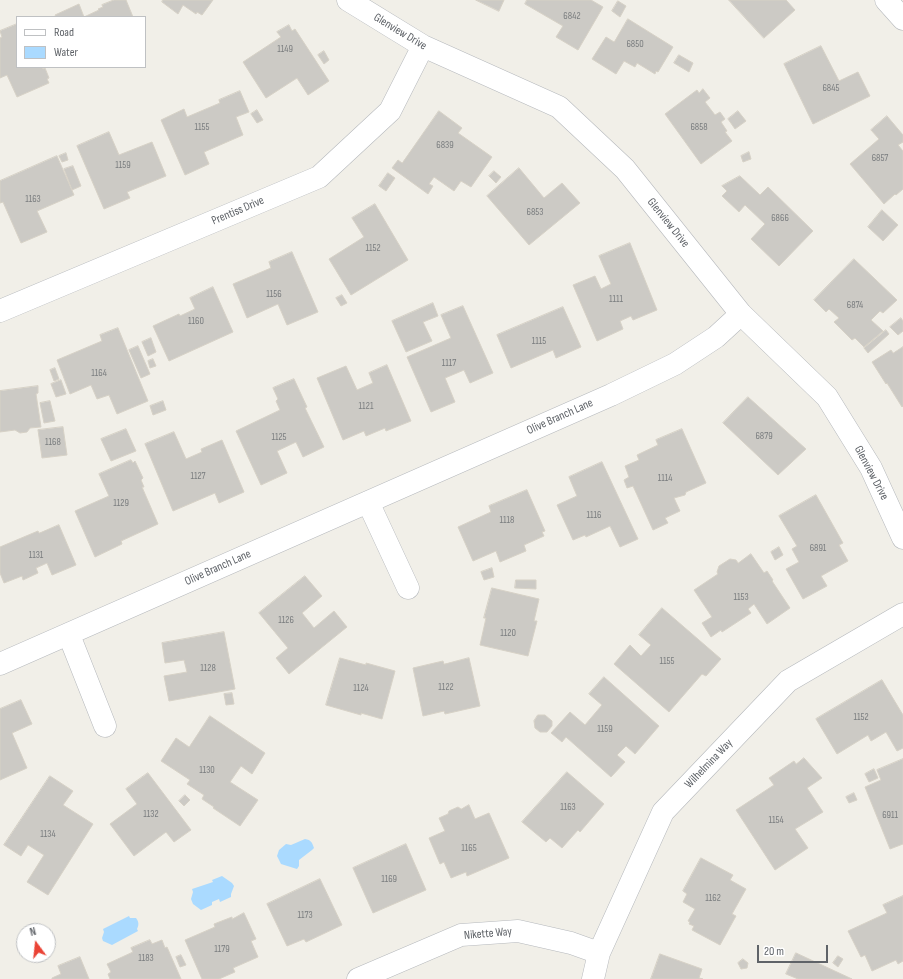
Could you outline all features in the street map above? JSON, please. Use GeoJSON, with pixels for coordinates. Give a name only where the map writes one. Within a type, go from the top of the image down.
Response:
{"type":"FeatureCollection","features":[{"type":"Feature","properties":{"kind":"street","name":"Glenview Drive"},"geometry":{"type":"LineString","coordinates":[[348,0],[423,46],[559,107],[625,169],[741,314],[827,397],[871,468],[903,538]]}},
{"type":"Feature","properties":{"kind":"street"},"geometry":{"type":"LineString","coordinates":[[886,0],[903,19]]}},
{"type":"Feature","properties":{"kind":"street","name":"Prentiss Drive"},"geometry":{"type":"LineString","coordinates":[[0,311],[319,177],[390,111],[423,46]]}},
{"type":"Feature","properties":{"kind":"street","name":"Olive Branch Lane"},"geometry":{"type":"LineString","coordinates":[[0,664],[69,635],[611,395],[675,364],[716,337],[741,314]]}},
{"type":"Feature","properties":{"kind":"street"},"geometry":{"type":"LineString","coordinates":[[368,502],[408,588]]}},
{"type":"Feature","properties":{"kind":"street","name":"Wilhelmina Way"},"geometry":{"type":"LineString","coordinates":[[594,979],[599,953],[663,812],[788,681],[903,614]]}},
{"type":"Feature","properties":{"kind":"street"},"geometry":{"type":"LineString","coordinates":[[69,635],[105,726]]}},
{"type":"Feature","properties":{"kind":"street","name":"Nikette Way"},"geometry":{"type":"LineString","coordinates":[[358,979],[461,935],[518,931],[571,943],[599,953]]}},
{"type":"Feature","properties":{"kind":"water"},"geometry":{"type":"Polygon","coordinates":[[[305,839],[309,840],[313,844],[314,848],[299,860],[299,866],[297,869],[281,864],[277,856],[279,850],[286,844],[291,845],[305,839]]]}},
{"type":"Feature","properties":{"kind":"water"},"geometry":{"type":"Polygon","coordinates":[[[222,876],[234,886],[231,897],[220,902],[219,899],[212,902],[212,905],[201,910],[193,904],[191,899],[193,892],[192,889],[213,882],[212,880],[222,876]]]}},
{"type":"Feature","properties":{"kind":"water"},"geometry":{"type":"Polygon","coordinates":[[[129,916],[130,918],[137,919],[138,931],[112,945],[103,941],[103,929],[129,916]]]}},
{"type":"Feature","properties":{"kind":"building"},"geometry":{"type":"Polygon","coordinates":[[[114,0],[126,0],[133,16],[86,16],[99,10],[98,9],[103,7],[102,5],[114,0]]]}},
{"type":"Feature","properties":{"kind":"building"},"geometry":{"type":"Polygon","coordinates":[[[163,0],[213,0],[202,15],[197,12],[196,14],[183,5],[178,14],[162,2],[163,0]]]}},
{"type":"Feature","properties":{"kind":"building"},"geometry":{"type":"Polygon","coordinates":[[[476,0],[504,0],[499,11],[476,0]]]}},
{"type":"Feature","properties":{"kind":"building"},"geometry":{"type":"Polygon","coordinates":[[[527,0],[591,0],[603,7],[578,50],[556,37],[563,26],[525,4],[527,0]]]}},
{"type":"Feature","properties":{"kind":"building"},"geometry":{"type":"Polygon","coordinates":[[[729,0],[786,0],[795,10],[764,38],[729,0]]]}},
{"type":"Feature","properties":{"kind":"building"},"geometry":{"type":"Polygon","coordinates":[[[618,1],[626,6],[620,17],[612,11],[618,1]]]}},
{"type":"Feature","properties":{"kind":"building"},"geometry":{"type":"Polygon","coordinates":[[[79,4],[84,16],[55,15],[79,4]]]}},
{"type":"Feature","properties":{"kind":"building"},"geometry":{"type":"Polygon","coordinates":[[[628,19],[673,47],[658,72],[656,71],[655,74],[637,63],[635,67],[624,61],[616,74],[592,59],[606,37],[614,42],[628,19]]]}},
{"type":"Feature","properties":{"kind":"building"},"geometry":{"type":"Polygon","coordinates":[[[16,24],[16,68],[45,68],[49,78],[47,79],[49,83],[17,97],[7,75],[0,78],[0,38],[2,37],[0,31],[16,24]]]}},
{"type":"Feature","properties":{"kind":"building"},"geometry":{"type":"Polygon","coordinates":[[[289,25],[292,31],[295,29],[329,81],[308,95],[297,78],[266,98],[243,62],[281,37],[277,32],[289,25]]]}},
{"type":"Feature","properties":{"kind":"building"},"geometry":{"type":"Polygon","coordinates":[[[821,46],[839,81],[858,72],[870,96],[813,124],[784,64],[821,46]]]}},
{"type":"Feature","properties":{"kind":"building"},"geometry":{"type":"Polygon","coordinates":[[[324,51],[329,60],[324,64],[318,55],[324,51]]]}},
{"type":"Feature","properties":{"kind":"building"},"geometry":{"type":"Polygon","coordinates":[[[679,55],[693,63],[689,72],[674,63],[679,55]]]}},
{"type":"Feature","properties":{"kind":"building"},"geometry":{"type":"Polygon","coordinates":[[[703,89],[710,98],[705,102],[715,115],[720,112],[725,119],[721,122],[727,131],[725,132],[732,141],[701,164],[665,114],[697,90],[699,93],[703,89]]]}},
{"type":"Feature","properties":{"kind":"building"},"geometry":{"type":"Polygon","coordinates":[[[240,91],[249,112],[236,117],[243,135],[204,152],[209,164],[185,175],[161,120],[184,109],[187,117],[220,103],[219,100],[240,91]]]}},
{"type":"Feature","properties":{"kind":"building"},"geometry":{"type":"Polygon","coordinates":[[[257,110],[263,120],[257,123],[251,114],[257,110]]]}},
{"type":"Feature","properties":{"kind":"building"},"geometry":{"type":"Polygon","coordinates":[[[439,111],[462,128],[458,133],[492,157],[471,187],[461,181],[454,191],[434,177],[429,184],[433,186],[428,194],[392,168],[398,160],[402,163],[439,111]]]}},
{"type":"Feature","properties":{"kind":"building"},"geometry":{"type":"Polygon","coordinates":[[[738,111],[746,121],[735,129],[728,119],[738,111]]]}},
{"type":"Feature","properties":{"kind":"building"},"geometry":{"type":"Polygon","coordinates":[[[887,116],[903,135],[903,142],[898,145],[903,151],[903,189],[884,204],[850,164],[879,139],[871,130],[887,116]]]}},
{"type":"Feature","properties":{"kind":"building"},"geometry":{"type":"Polygon","coordinates":[[[109,132],[119,155],[152,142],[166,176],[127,192],[130,198],[104,209],[77,146],[109,132]]]}},
{"type":"Feature","properties":{"kind":"building"},"geometry":{"type":"Polygon","coordinates":[[[749,152],[751,159],[743,162],[741,156],[749,152]]]}},
{"type":"Feature","properties":{"kind":"building"},"geometry":{"type":"Polygon","coordinates":[[[66,153],[68,160],[62,162],[59,156],[66,153]]]}},
{"type":"Feature","properties":{"kind":"building"},"geometry":{"type":"Polygon","coordinates":[[[57,156],[74,195],[37,211],[47,232],[21,243],[3,202],[0,203],[0,181],[57,156]]]}},
{"type":"Feature","properties":{"kind":"building"},"geometry":{"type":"Polygon","coordinates":[[[73,166],[81,186],[72,190],[64,169],[73,166]]]}},
{"type":"Feature","properties":{"kind":"building"},"geometry":{"type":"Polygon","coordinates":[[[519,168],[544,198],[562,183],[580,203],[529,245],[487,196],[519,168]]]}},
{"type":"Feature","properties":{"kind":"building"},"geometry":{"type":"Polygon","coordinates":[[[494,171],[501,177],[496,183],[489,176],[494,171]]]}},
{"type":"Feature","properties":{"kind":"building"},"geometry":{"type":"Polygon","coordinates":[[[388,173],[395,178],[386,191],[379,186],[388,173]]]}},
{"type":"Feature","properties":{"kind":"building"},"geometry":{"type":"Polygon","coordinates":[[[740,176],[760,195],[768,187],[813,231],[779,266],[751,239],[765,224],[745,205],[739,212],[722,196],[727,191],[722,186],[740,176]]]}},
{"type":"Feature","properties":{"kind":"building"},"geometry":{"type":"Polygon","coordinates":[[[375,204],[408,260],[351,295],[329,259],[364,237],[352,218],[375,204]]]}},
{"type":"Feature","properties":{"kind":"building"},"geometry":{"type":"Polygon","coordinates":[[[882,210],[898,225],[883,241],[868,227],[882,210]]]}},
{"type":"Feature","properties":{"kind":"building"},"geometry":{"type":"Polygon","coordinates":[[[630,243],[657,310],[633,320],[631,316],[620,321],[623,329],[597,341],[573,285],[595,276],[601,289],[611,284],[599,256],[630,243]]]}},
{"type":"Feature","properties":{"kind":"building"},"geometry":{"type":"Polygon","coordinates":[[[292,252],[318,312],[287,325],[278,304],[247,318],[233,284],[271,268],[269,262],[292,252]]]}},
{"type":"Feature","properties":{"kind":"building"},"geometry":{"type":"Polygon","coordinates":[[[854,259],[897,300],[883,313],[880,311],[871,320],[883,331],[864,347],[855,338],[852,340],[834,322],[839,318],[829,309],[826,312],[814,300],[854,259]]]}},
{"type":"Feature","properties":{"kind":"building"},"geometry":{"type":"Polygon","coordinates":[[[213,287],[233,332],[169,361],[153,326],[179,314],[180,316],[195,309],[190,298],[213,287]]]}},
{"type":"Feature","properties":{"kind":"building"},"geometry":{"type":"Polygon","coordinates":[[[342,295],[347,303],[341,306],[336,298],[342,295]]]}},
{"type":"Feature","properties":{"kind":"building"},"geometry":{"type":"Polygon","coordinates":[[[433,303],[438,316],[423,322],[432,341],[406,352],[392,321],[433,303]]]}},
{"type":"Feature","properties":{"kind":"building"},"geometry":{"type":"Polygon","coordinates":[[[463,306],[493,373],[470,383],[464,370],[445,378],[455,402],[431,412],[407,357],[451,338],[441,315],[463,306]]]}},
{"type":"Feature","properties":{"kind":"building"},"geometry":{"type":"Polygon","coordinates":[[[563,307],[581,347],[556,358],[553,350],[511,368],[497,335],[563,307]]]}},
{"type":"Feature","properties":{"kind":"building"},"geometry":{"type":"Polygon","coordinates":[[[901,318],[903,321],[903,331],[898,335],[890,327],[901,318]]]}},
{"type":"Feature","properties":{"kind":"building"},"geometry":{"type":"Polygon","coordinates":[[[118,328],[148,401],[117,414],[109,395],[97,399],[91,385],[70,394],[57,360],[102,341],[100,335],[118,328]]]}},
{"type":"Feature","properties":{"kind":"building"},"geometry":{"type":"Polygon","coordinates":[[[886,330],[889,334],[868,353],[864,348],[886,330]]]}},
{"type":"Feature","properties":{"kind":"building"},"geometry":{"type":"Polygon","coordinates":[[[151,338],[156,352],[148,356],[142,342],[151,338]]]}},
{"type":"Feature","properties":{"kind":"building"},"geometry":{"type":"Polygon","coordinates":[[[138,346],[150,374],[141,378],[129,350],[138,346]]]}},
{"type":"Feature","properties":{"kind":"building"},"geometry":{"type":"Polygon","coordinates":[[[903,347],[902,407],[872,362],[891,350],[893,353],[903,347]]]}},
{"type":"Feature","properties":{"kind":"building"},"geometry":{"type":"Polygon","coordinates":[[[153,359],[156,366],[150,368],[148,361],[153,359]]]}},
{"type":"Feature","properties":{"kind":"building"},"geometry":{"type":"Polygon","coordinates":[[[387,365],[411,421],[386,431],[385,428],[366,436],[364,431],[343,440],[317,378],[346,366],[357,390],[373,383],[369,373],[387,365]]]}},
{"type":"Feature","properties":{"kind":"building"},"geometry":{"type":"Polygon","coordinates":[[[55,368],[59,379],[54,381],[50,370],[55,368]]]}},
{"type":"Feature","properties":{"kind":"building"},"geometry":{"type":"Polygon","coordinates":[[[294,379],[307,407],[305,408],[324,447],[303,457],[296,442],[277,451],[287,473],[261,485],[236,431],[280,410],[276,401],[278,399],[273,388],[294,379]]]}},
{"type":"Feature","properties":{"kind":"building"},"geometry":{"type":"Polygon","coordinates":[[[61,380],[66,394],[56,397],[51,384],[61,380]]]}},
{"type":"Feature","properties":{"kind":"building"},"geometry":{"type":"Polygon","coordinates":[[[38,386],[38,393],[36,394],[41,427],[30,428],[27,432],[20,433],[15,430],[0,432],[0,391],[38,386]]]}},
{"type":"Feature","properties":{"kind":"building"},"geometry":{"type":"Polygon","coordinates":[[[748,397],[806,449],[778,475],[723,423],[748,397]]]}},
{"type":"Feature","properties":{"kind":"building"},"geometry":{"type":"Polygon","coordinates":[[[50,401],[55,421],[44,423],[40,403],[50,401]]]}},
{"type":"Feature","properties":{"kind":"building"},"geometry":{"type":"Polygon","coordinates":[[[163,401],[166,410],[153,415],[150,406],[163,401]]]}},
{"type":"Feature","properties":{"kind":"building"},"geometry":{"type":"Polygon","coordinates":[[[63,427],[67,455],[42,458],[38,430],[63,427]]]}},
{"type":"Feature","properties":{"kind":"building"},"geometry":{"type":"Polygon","coordinates":[[[126,429],[136,451],[111,461],[101,439],[126,429]]]}},
{"type":"Feature","properties":{"kind":"building"},"geometry":{"type":"Polygon","coordinates":[[[682,429],[706,483],[686,492],[685,495],[674,498],[680,511],[665,518],[668,523],[653,530],[633,486],[627,488],[624,480],[629,477],[625,466],[639,460],[637,455],[658,445],[656,440],[682,429]]]}},
{"type":"Feature","properties":{"kind":"building"},"geometry":{"type":"Polygon","coordinates":[[[174,432],[186,459],[202,452],[201,449],[222,440],[244,492],[219,503],[215,493],[173,511],[145,444],[174,432]]]}},
{"type":"Feature","properties":{"kind":"building"},"geometry":{"type":"Polygon","coordinates":[[[131,460],[133,463],[135,461],[143,478],[141,480],[144,487],[142,487],[158,524],[121,541],[122,544],[95,557],[75,511],[109,496],[99,474],[131,460]]]}},
{"type":"Feature","properties":{"kind":"building"},"geometry":{"type":"Polygon","coordinates":[[[602,462],[638,539],[620,547],[610,526],[586,537],[585,535],[573,540],[557,505],[577,496],[569,477],[602,462]]]}},
{"type":"Feature","properties":{"kind":"building"},"geometry":{"type":"Polygon","coordinates":[[[527,490],[545,531],[542,532],[544,536],[524,545],[526,551],[500,562],[496,551],[473,561],[458,527],[491,512],[489,506],[527,490]]]}},
{"type":"Feature","properties":{"kind":"building"},"geometry":{"type":"Polygon","coordinates":[[[816,495],[843,543],[839,545],[848,561],[821,576],[827,586],[803,599],[786,569],[799,562],[792,549],[797,546],[779,516],[816,495]]]}},
{"type":"Feature","properties":{"kind":"building"},"geometry":{"type":"Polygon","coordinates":[[[59,525],[76,565],[52,575],[47,563],[36,568],[38,573],[23,580],[22,576],[4,583],[0,573],[0,547],[38,531],[39,533],[59,525]]]}},
{"type":"Feature","properties":{"kind":"building"},"geometry":{"type":"Polygon","coordinates":[[[779,547],[783,555],[775,560],[771,552],[779,547]]]}},
{"type":"Feature","properties":{"kind":"building"},"geometry":{"type":"Polygon","coordinates":[[[751,554],[764,573],[767,571],[790,608],[767,624],[754,604],[748,609],[751,613],[722,632],[721,630],[711,637],[702,623],[712,617],[694,590],[718,574],[717,572],[719,566],[730,559],[736,560],[738,563],[751,554]]]}},
{"type":"Feature","properties":{"kind":"building"},"geometry":{"type":"Polygon","coordinates":[[[492,568],[494,577],[484,580],[481,572],[492,568]]]}},
{"type":"Feature","properties":{"kind":"building"},"geometry":{"type":"Polygon","coordinates":[[[305,576],[322,596],[302,613],[314,628],[334,611],[347,627],[289,674],[276,658],[288,648],[259,613],[305,576]]]}},
{"type":"Feature","properties":{"kind":"building"},"geometry":{"type":"Polygon","coordinates":[[[516,580],[536,580],[536,589],[515,588],[516,580]]]}},
{"type":"Feature","properties":{"kind":"building"},"geometry":{"type":"Polygon","coordinates":[[[492,588],[539,599],[534,621],[537,621],[528,656],[480,645],[486,618],[484,618],[492,588]]]}},
{"type":"Feature","properties":{"kind":"building"},"geometry":{"type":"Polygon","coordinates":[[[662,608],[721,659],[706,676],[702,674],[669,712],[614,664],[630,645],[641,656],[651,645],[639,635],[662,608]]]}},
{"type":"Feature","properties":{"kind":"building"},"geometry":{"type":"Polygon","coordinates":[[[224,632],[235,689],[169,701],[164,676],[187,672],[184,660],[165,663],[162,643],[224,632]]]}},
{"type":"Feature","properties":{"kind":"building"},"geometry":{"type":"Polygon","coordinates":[[[340,658],[395,671],[382,719],[361,713],[361,715],[326,705],[340,658]]]}},
{"type":"Feature","properties":{"kind":"building"},"geometry":{"type":"Polygon","coordinates":[[[469,658],[480,706],[445,714],[444,711],[423,716],[413,668],[443,661],[444,664],[469,658]]]}},
{"type":"Feature","properties":{"kind":"building"},"geometry":{"type":"Polygon","coordinates":[[[604,677],[659,726],[635,754],[626,746],[617,755],[625,762],[611,777],[566,737],[562,742],[551,733],[570,712],[585,725],[602,705],[589,694],[604,677]]]}},
{"type":"Feature","properties":{"kind":"building"},"geometry":{"type":"Polygon","coordinates":[[[882,680],[903,715],[903,748],[897,751],[886,732],[871,741],[868,735],[837,754],[816,719],[882,680]]]}},
{"type":"Feature","properties":{"kind":"building"},"geometry":{"type":"Polygon","coordinates":[[[232,693],[234,704],[226,705],[224,694],[232,693]]]}},
{"type":"Feature","properties":{"kind":"building"},"geometry":{"type":"Polygon","coordinates":[[[21,700],[32,724],[12,733],[27,768],[0,780],[0,709],[21,700]]]}},
{"type":"Feature","properties":{"kind":"building"},"geometry":{"type":"Polygon","coordinates":[[[538,715],[545,715],[552,721],[552,726],[547,732],[540,732],[535,728],[534,721],[538,715]]]}},
{"type":"Feature","properties":{"kind":"building"},"geometry":{"type":"Polygon","coordinates":[[[210,716],[265,753],[252,774],[241,766],[230,782],[258,800],[240,826],[202,799],[204,795],[187,784],[190,780],[161,761],[176,738],[189,747],[210,716]]]}},
{"type":"Feature","properties":{"kind":"building"},"geometry":{"type":"Polygon","coordinates":[[[804,758],[822,778],[807,788],[823,812],[795,829],[808,848],[775,870],[736,810],[774,785],[769,778],[794,761],[796,764],[804,758]]]}},
{"type":"Feature","properties":{"kind":"building"},"geometry":{"type":"Polygon","coordinates":[[[903,759],[903,844],[890,849],[865,787],[881,780],[877,770],[903,759]]]}},
{"type":"Feature","properties":{"kind":"building"},"geometry":{"type":"Polygon","coordinates":[[[874,769],[878,778],[869,782],[865,774],[874,769]]]}},
{"type":"Feature","properties":{"kind":"building"},"geometry":{"type":"Polygon","coordinates":[[[567,772],[604,804],[580,832],[578,830],[562,848],[550,838],[546,842],[522,822],[567,772]]]}},
{"type":"Feature","properties":{"kind":"building"},"geometry":{"type":"Polygon","coordinates":[[[148,773],[191,830],[174,842],[166,832],[134,856],[110,824],[137,804],[126,789],[148,773]]]}},
{"type":"Feature","properties":{"kind":"building"},"geometry":{"type":"Polygon","coordinates":[[[50,776],[73,791],[63,805],[93,824],[48,895],[27,882],[44,855],[28,845],[21,856],[4,845],[50,776]]]}},
{"type":"Feature","properties":{"kind":"building"},"geometry":{"type":"Polygon","coordinates":[[[854,793],[857,800],[849,803],[846,797],[854,793]]]}},
{"type":"Feature","properties":{"kind":"building"},"geometry":{"type":"Polygon","coordinates":[[[185,795],[190,800],[184,806],[179,801],[185,795]]]}},
{"type":"Feature","properties":{"kind":"building"},"geometry":{"type":"Polygon","coordinates":[[[469,805],[475,819],[489,813],[509,858],[467,876],[466,872],[451,878],[444,862],[440,864],[429,838],[445,831],[439,818],[458,807],[461,809],[469,805]]]}},
{"type":"Feature","properties":{"kind":"building"},"geometry":{"type":"Polygon","coordinates":[[[406,844],[426,890],[373,913],[353,868],[406,844]]]}},
{"type":"Feature","properties":{"kind":"building"},"geometry":{"type":"Polygon","coordinates":[[[701,858],[733,875],[730,880],[746,889],[732,914],[736,916],[720,945],[692,930],[694,926],[689,924],[690,922],[688,921],[695,909],[683,902],[687,894],[683,891],[701,858]]]}},
{"type":"Feature","properties":{"kind":"building"},"geometry":{"type":"Polygon","coordinates":[[[320,879],[342,925],[306,942],[304,939],[287,946],[267,904],[320,879]]]}},
{"type":"Feature","properties":{"kind":"building"},"geometry":{"type":"Polygon","coordinates":[[[903,896],[903,961],[898,964],[896,960],[872,971],[865,955],[861,957],[848,931],[887,913],[883,905],[903,896]]]}},
{"type":"Feature","properties":{"kind":"building"},"geometry":{"type":"Polygon","coordinates":[[[244,913],[256,939],[251,941],[258,957],[233,968],[235,972],[219,979],[202,979],[185,940],[215,927],[214,924],[232,917],[232,919],[244,913]]]}},
{"type":"Feature","properties":{"kind":"building"},"geometry":{"type":"Polygon","coordinates":[[[150,940],[152,944],[162,940],[165,948],[167,947],[181,979],[110,979],[108,974],[111,972],[107,964],[133,952],[131,948],[150,940]]]}},
{"type":"Feature","properties":{"kind":"building"},"geometry":{"type":"Polygon","coordinates":[[[796,953],[852,979],[798,979],[786,974],[796,953]]]}},
{"type":"Feature","properties":{"kind":"building"},"geometry":{"type":"Polygon","coordinates":[[[660,954],[702,969],[699,978],[703,979],[651,979],[660,954]]]}},
{"type":"Feature","properties":{"kind":"building"},"geometry":{"type":"Polygon","coordinates":[[[181,955],[186,965],[180,967],[176,957],[181,955]]]}},
{"type":"Feature","properties":{"kind":"building"},"geometry":{"type":"Polygon","coordinates":[[[838,956],[843,959],[838,967],[833,963],[838,956]]]}},
{"type":"Feature","properties":{"kind":"building"},"geometry":{"type":"Polygon","coordinates":[[[80,957],[89,979],[52,979],[61,974],[58,966],[80,957]]]}},
{"type":"Feature","properties":{"kind":"building"},"geometry":{"type":"Polygon","coordinates":[[[743,959],[748,963],[747,968],[741,969],[738,963],[743,959]]]}}]}
